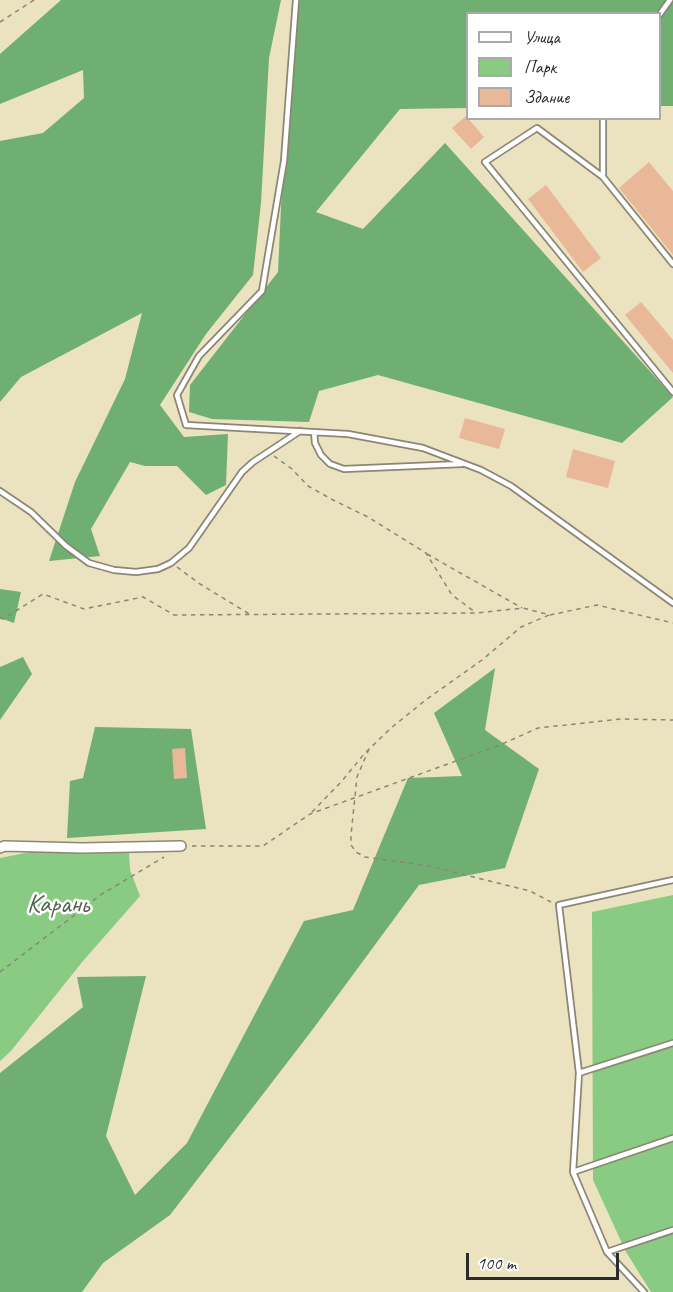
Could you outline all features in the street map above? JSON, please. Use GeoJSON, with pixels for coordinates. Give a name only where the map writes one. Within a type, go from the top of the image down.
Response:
{"type":"FeatureCollection","features":[{"type":"Feature","properties":{"kind":"street"},"geometry":{"type":"LineString","coordinates":[[0,848],[4,846],[82,848],[181,846]]}},
{"type":"Feature","properties":{"kind":"lane"},"geometry":{"type":"LineString","coordinates":[[296,0],[284,161],[262,291],[199,356],[177,395],[186,425],[348,434],[423,448],[511,486],[673,603]]}},
{"type":"Feature","properties":{"kind":"lane"},"geometry":{"type":"LineString","coordinates":[[661,13],[670,0]]}},
{"type":"Feature","properties":{"kind":"lane"},"geometry":{"type":"LineString","coordinates":[[603,120],[603,177]]}},
{"type":"Feature","properties":{"kind":"lane"},"geometry":{"type":"LineString","coordinates":[[673,264],[603,177],[537,128],[485,162],[673,392]]}},
{"type":"Feature","properties":{"kind":"lane"},"geometry":{"type":"LineString","coordinates":[[0,490],[31,512],[66,546],[89,563],[114,570],[136,572],[158,569],[171,563],[189,548],[242,472],[253,462],[301,431]]}},
{"type":"Feature","properties":{"kind":"lane"},"geometry":{"type":"LineString","coordinates":[[314,432],[315,443],[321,455],[330,464],[344,469],[464,464]]}},
{"type":"Feature","properties":{"kind":"lane"},"geometry":{"type":"LineString","coordinates":[[644,1292],[607,1252],[573,1172],[579,1073],[559,905],[673,880]]}},
{"type":"Feature","properties":{"kind":"lane"},"geometry":{"type":"LineString","coordinates":[[579,1073],[673,1043]]}},
{"type":"Feature","properties":{"kind":"lane"},"geometry":{"type":"LineString","coordinates":[[573,1172],[673,1138]]}},
{"type":"Feature","properties":{"kind":"lane"},"geometry":{"type":"LineString","coordinates":[[607,1252],[673,1230]]}},
{"type":"Feature","properties":{"kind":"path"},"geometry":{"type":"LineString","coordinates":[[0,22],[34,0]]}},
{"type":"Feature","properties":{"kind":"path"},"geometry":{"type":"LineString","coordinates":[[268,452],[292,469],[308,486],[333,501],[368,518],[523,609],[550,615]]}},
{"type":"Feature","properties":{"kind":"path"},"geometry":{"type":"LineString","coordinates":[[426,554],[452,595],[476,613]]}},
{"type":"Feature","properties":{"kind":"path"},"geometry":{"type":"LineString","coordinates":[[171,563],[200,584],[251,615]]}},
{"type":"Feature","properties":{"kind":"path"},"geometry":{"type":"LineString","coordinates":[[0,618],[3,619],[43,594],[84,609],[143,597],[174,615],[476,613],[523,609]]}},
{"type":"Feature","properties":{"kind":"path"},"geometry":{"type":"LineString","coordinates":[[181,846],[263,846],[310,814],[391,728],[482,660],[521,627],[550,615],[597,604],[673,623]]}},
{"type":"Feature","properties":{"kind":"path"},"geometry":{"type":"LineString","coordinates":[[310,814],[500,745],[538,728],[621,719],[673,720]]}},
{"type":"Feature","properties":{"kind":"path"},"geometry":{"type":"LineString","coordinates":[[369,749],[357,777],[351,835],[351,845],[356,852],[365,857],[429,866],[530,891],[559,905]]}},
{"type":"Feature","properties":{"kind":"path"},"geometry":{"type":"LineString","coordinates":[[0,972],[102,894],[163,858]]}},
{"type":"Feature","properties":{"kind":"green space"},"geometry":{"type":"Polygon","coordinates":[[[61,0],[281,0],[269,58],[261,203],[253,275],[206,334],[160,405],[184,437],[228,434],[226,485],[206,495],[177,466],[145,466],[130,462],[91,529],[100,556],[49,561],[75,482],[125,379],[142,313],[21,377],[0,402],[0,141],[43,133],[84,98],[83,70],[0,104],[0,54],[61,0]]]}},
{"type":"Feature","properties":{"kind":"green space"},"geometry":{"type":"Polygon","coordinates":[[[300,0],[673,0],[673,106],[661,106],[661,12],[466,12],[466,108],[400,109],[316,212],[363,229],[445,143],[673,397],[622,443],[378,375],[319,391],[309,422],[212,419],[189,412],[190,385],[278,272],[287,77],[300,0]]]}},
{"type":"Feature","properties":{"kind":"green space"},"geometry":{"type":"Polygon","coordinates":[[[0,589],[21,592],[14,623],[0,618],[0,589]]]}},
{"type":"Feature","properties":{"kind":"green space"},"geometry":{"type":"Polygon","coordinates":[[[23,657],[32,674],[0,720],[0,667],[23,657]]]}},
{"type":"Feature","properties":{"kind":"green space"},"geometry":{"type":"Polygon","coordinates":[[[495,668],[485,730],[539,769],[505,868],[419,885],[313,1029],[170,1215],[103,1263],[82,1292],[0,1292],[0,1073],[83,1007],[77,977],[146,976],[106,1136],[135,1195],[187,1143],[304,921],[353,910],[408,778],[462,776],[434,713],[495,668]]]}},
{"type":"Feature","properties":{"kind":"green space"},"geometry":{"type":"Polygon","coordinates":[[[95,727],[191,729],[206,829],[67,838],[70,781],[83,778],[95,727]]]}},
{"type":"Feature","properties":{"kind":"green space","name":"Карань"},"geometry":{"type":"Polygon","coordinates":[[[55,847],[129,853],[130,870],[140,896],[83,961],[11,1051],[0,1061],[0,858],[55,847]]]}},
{"type":"Feature","properties":{"kind":"green space"},"geometry":{"type":"Polygon","coordinates":[[[673,895],[673,1292],[651,1292],[626,1252],[593,1180],[592,912],[673,895]]]}},
{"type":"Feature","properties":{"kind":"building"},"geometry":{"type":"Polygon","coordinates":[[[466,116],[466,120],[469,120],[484,137],[471,149],[452,128],[466,116]]]}},
{"type":"Feature","properties":{"kind":"building"},"geometry":{"type":"Polygon","coordinates":[[[649,162],[673,191],[673,255],[619,188],[649,162]]]}},
{"type":"Feature","properties":{"kind":"building"},"geometry":{"type":"Polygon","coordinates":[[[546,185],[601,258],[583,272],[528,199],[546,185]]]}},
{"type":"Feature","properties":{"kind":"building"},"geometry":{"type":"Polygon","coordinates":[[[641,302],[673,340],[673,373],[625,315],[641,302]]]}},
{"type":"Feature","properties":{"kind":"building"},"geometry":{"type":"Polygon","coordinates":[[[465,418],[505,429],[499,449],[459,438],[465,418]]]}},
{"type":"Feature","properties":{"kind":"building"},"geometry":{"type":"Polygon","coordinates":[[[573,449],[615,461],[608,488],[566,477],[573,449]]]}},
{"type":"Feature","properties":{"kind":"building"},"geometry":{"type":"Polygon","coordinates":[[[185,748],[187,778],[174,779],[172,749],[185,748]]]}}]}
